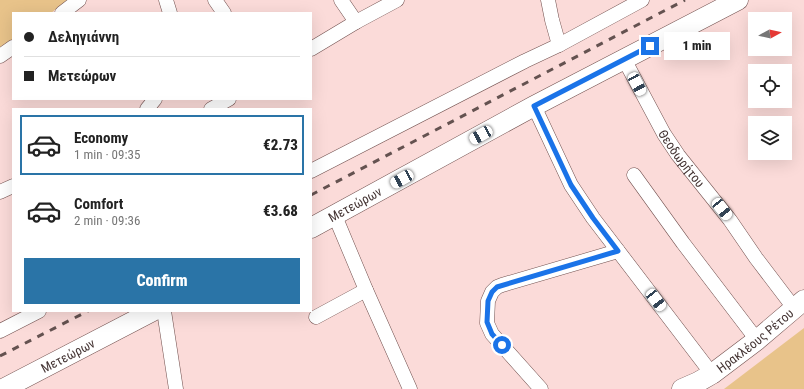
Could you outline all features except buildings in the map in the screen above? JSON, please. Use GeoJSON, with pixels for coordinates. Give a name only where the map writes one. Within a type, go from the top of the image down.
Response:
{"type":"FeatureCollection","features":[{"type":"Feature","properties":{"kind":"main road","name":"Μετεώρων"},"geometry":{"type":"LineString","coordinates":[[312,228],[534,106],[738,0]]}},
{"type":"Feature","properties":{"kind":"main road","name":"Ηρακλέους Ρέτου"},"geometry":{"type":"LineString","coordinates":[[682,389],[712,374],[757,340],[799,304]]}},
{"type":"Feature","properties":{"kind":"main road","name":"Μετεώρων"},"geometry":{"type":"LineString","coordinates":[[3,389],[151,312]]}},
{"type":"Feature","properties":{"kind":"street"},"geometry":{"type":"LineString","coordinates":[[63,12],[79,0]]}},
{"type":"Feature","properties":{"kind":"street"},"geometry":{"type":"LineString","coordinates":[[166,0],[170,12]]}},
{"type":"Feature","properties":{"kind":"street"},"geometry":{"type":"LineString","coordinates":[[216,0],[223,12]]}},
{"type":"Feature","properties":{"kind":"street"},"geometry":{"type":"LineString","coordinates":[[341,0],[356,22]]}},
{"type":"Feature","properties":{"kind":"street"},"geometry":{"type":"LineString","coordinates":[[312,48],[397,0]]}},
{"type":"Feature","properties":{"kind":"street"},"geometry":{"type":"LineString","coordinates":[[548,0],[559,45]]}},
{"type":"Feature","properties":{"kind":"street"},"geometry":{"type":"LineString","coordinates":[[312,170],[559,45],[642,0]]}},
{"type":"Feature","properties":{"kind":"street"},"geometry":{"type":"LineString","coordinates":[[0,56],[12,48]]}},
{"type":"Feature","properties":{"kind":"street","name":"Θεοδωρήτου"},"geometry":{"type":"LineString","coordinates":[[624,59],[664,134],[674,149],[730,220],[756,258],[799,304]]}},
{"type":"Feature","properties":{"kind":"street"},"geometry":{"type":"LineString","coordinates":[[148,108],[154,100]]}},
{"type":"Feature","properties":{"kind":"street"},"geometry":{"type":"LineString","coordinates":[[213,108],[227,100]]}},
{"type":"Feature","properties":{"kind":"street"},"geometry":{"type":"LineString","coordinates":[[534,106],[571,185],[593,218],[712,374]]}},
{"type":"Feature","properties":{"kind":"street"},"geometry":{"type":"LineString","coordinates":[[634,174],[683,243],[757,340]]}},
{"type":"Feature","properties":{"kind":"street"},"geometry":{"type":"LineString","coordinates":[[0,192],[12,186]]}},
{"type":"Feature","properties":{"kind":"street"},"geometry":{"type":"LineString","coordinates":[[335,216],[410,389]]}},
{"type":"Feature","properties":{"kind":"street"},"geometry":{"type":"LineString","coordinates":[[541,389],[492,334],[487,322],[488,301],[492,292],[497,287],[502,285],[618,251]]}},
{"type":"Feature","properties":{"kind":"street"},"geometry":{"type":"LineString","coordinates":[[316,317],[366,290]]}},
{"type":"Feature","properties":{"kind":"street"},"geometry":{"type":"LineString","coordinates":[[0,331],[37,312]]}},
{"type":"Feature","properties":{"kind":"street"},"geometry":{"type":"LineString","coordinates":[[164,312],[176,389]]}},
{"type":"Feature","properties":{"kind":"shaded area"},"geometry":{"type":"Polygon","coordinates":[[[0,0],[68,0],[52,12],[12,12],[12,41],[0,48],[0,0]]]}},
{"type":"Feature","properties":{"kind":"shaded area"},"geometry":{"type":"Polygon","coordinates":[[[804,328],[804,389],[724,389],[804,328]]]}},
{"type":"Feature","properties":{"kind":"railway"},"geometry":{"type":"LineString","coordinates":[[312,194],[685,0]]}},
{"type":"Feature","properties":{"kind":"railway"},"geometry":{"type":"LineString","coordinates":[[0,356],[86,312]]}},
{"type":"Feature","properties":{"kind":"route"},"geometry":{"type":"LineString","coordinates":[[502,345],[492,334],[487,322],[488,301],[492,292],[497,287],[618,251],[593,218],[571,185],[534,106],[650,46]]}}]}
